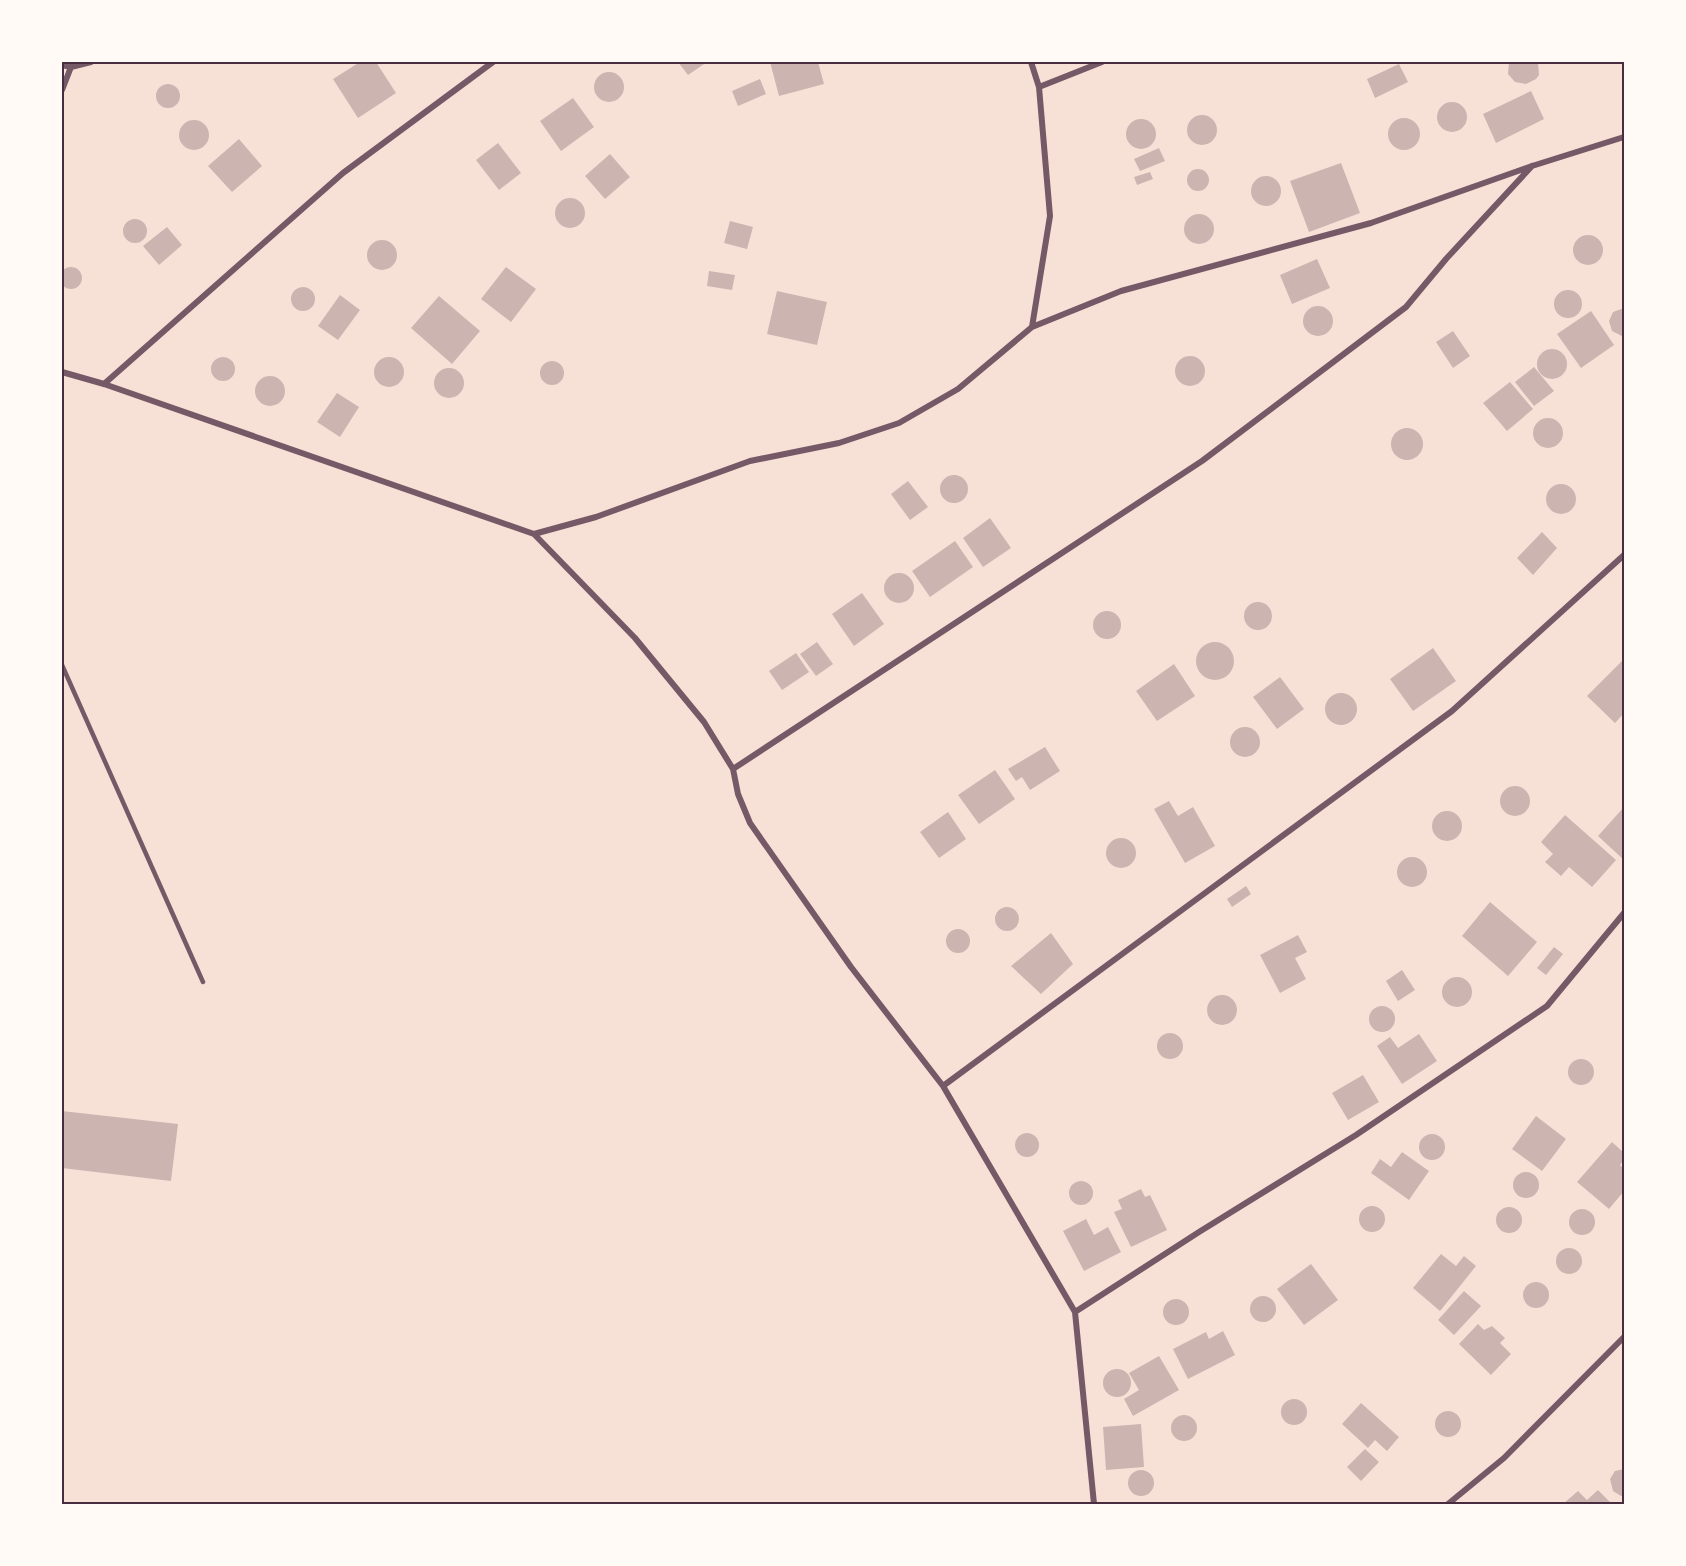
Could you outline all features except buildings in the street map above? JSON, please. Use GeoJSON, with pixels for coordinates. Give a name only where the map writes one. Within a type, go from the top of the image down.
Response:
{"type":"FeatureCollection","features":[{"type":"Feature","properties":{"kind":"street"},"geometry":{"type":"LineString","coordinates":[[62,65],[71,67],[91,62]]}},
{"type":"Feature","properties":{"kind":"street"},"geometry":{"type":"LineString","coordinates":[[104,384],[343,173],[493,62]]}},
{"type":"Feature","properties":{"kind":"street"},"geometry":{"type":"LineString","coordinates":[[1031,62],[1039,87],[1050,216],[1032,327]]}},
{"type":"Feature","properties":{"kind":"street"},"geometry":{"type":"LineString","coordinates":[[1039,87],[1102,62]]}},
{"type":"Feature","properties":{"kind":"street"},"geometry":{"type":"LineString","coordinates":[[62,90],[71,67]]}},
{"type":"Feature","properties":{"kind":"street"},"geometry":{"type":"LineString","coordinates":[[534,534],[596,517],[750,461],[839,443],[899,423],[958,389],[1032,327],[1121,291],[1371,223],[1532,166],[1624,137]]}},
{"type":"Feature","properties":{"kind":"street"},"geometry":{"type":"LineString","coordinates":[[733,769],[1202,461],[1406,307],[1446,259],[1532,166]]}},
{"type":"Feature","properties":{"kind":"street"},"geometry":{"type":"LineString","coordinates":[[62,372],[104,384],[534,534],[635,638],[704,722],[733,769],[738,794],[750,823],[851,967],[943,1086],[1075,1312],[1094,1504]]}},
{"type":"Feature","properties":{"kind":"street"},"geometry":{"type":"LineString","coordinates":[[943,1086],[1452,711],[1624,555]]}},
{"type":"Feature","properties":{"kind":"street"},"geometry":{"type":"LineString","coordinates":[[1075,1312],[1356,1135],[1547,1006],[1624,913]]}},
{"type":"Feature","properties":{"kind":"street"},"geometry":{"type":"LineString","coordinates":[[1448,1504],[1504,1458],[1624,1337]]}},
{"type":"Feature","properties":{"kind":"lane"},"geometry":{"type":"LineString","coordinates":[[62,665],[203,982]]}}]}
